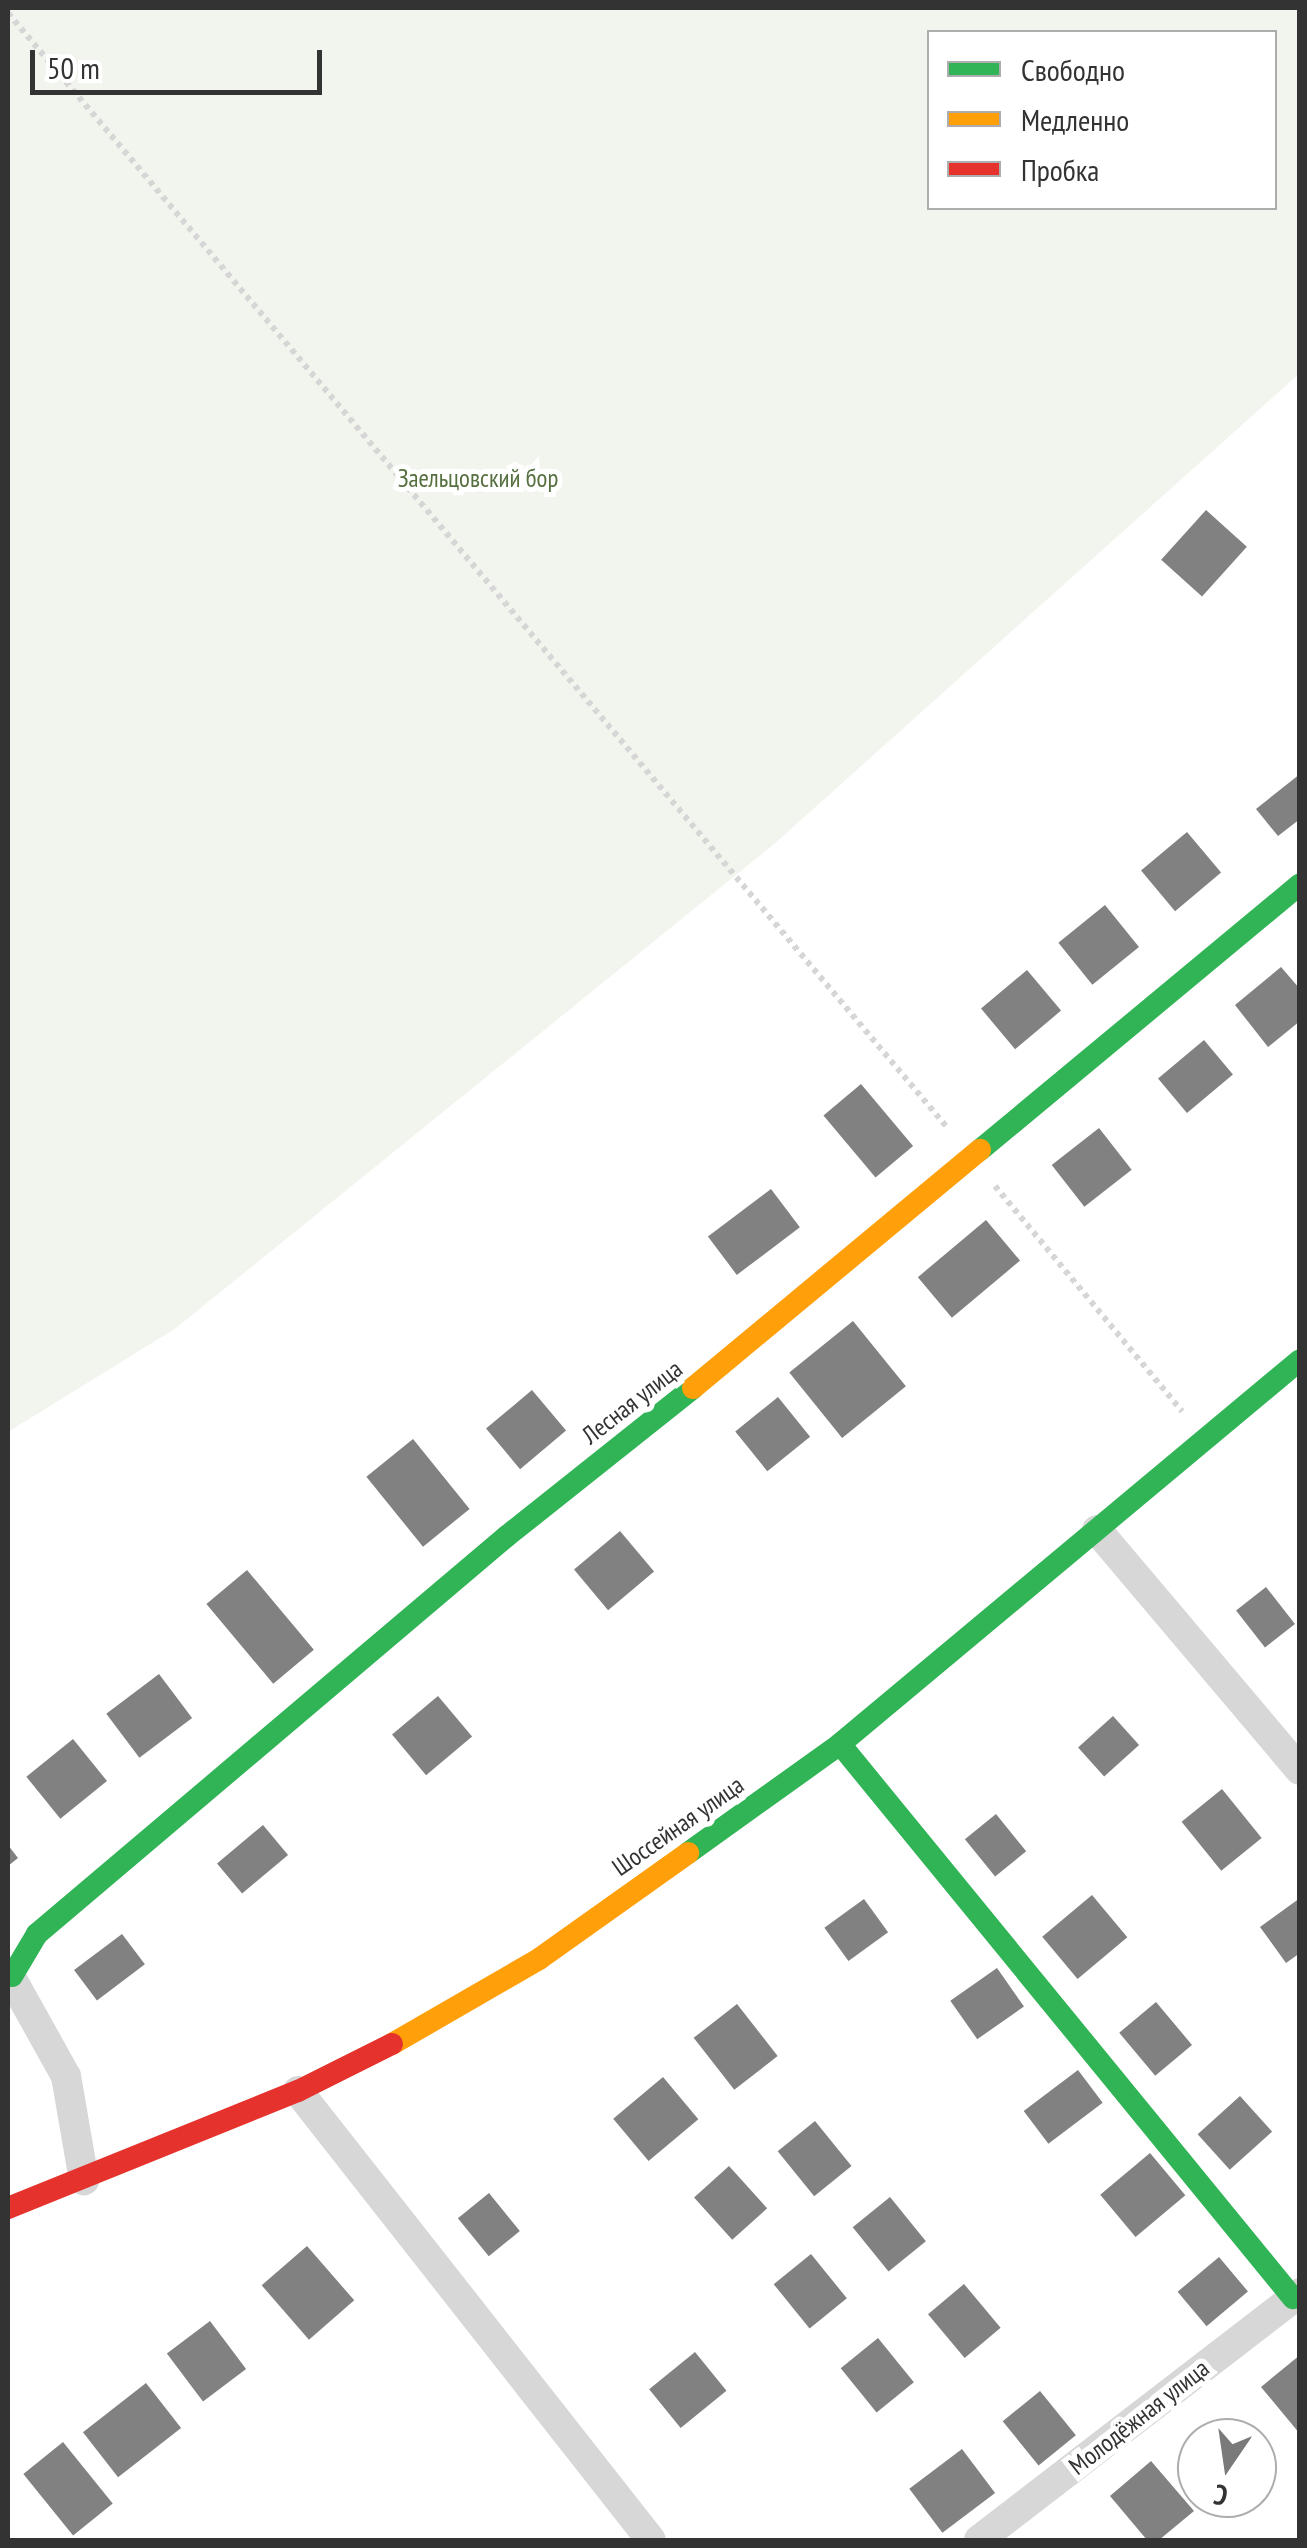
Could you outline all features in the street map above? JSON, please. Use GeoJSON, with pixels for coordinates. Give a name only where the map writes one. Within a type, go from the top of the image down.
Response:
{"type":"FeatureCollection","features":[{"type":"Feature","properties":{"kind":"street","name":"Лесная улица"},"geometry":{"type":"LineString","coordinates":[[10,1974],[38,1934],[507,1536],[713,1372],[1300,884]]}},
{"type":"Feature","properties":{"kind":"street","name":"Шоссейная улица"},"geometry":{"type":"LineString","coordinates":[[8,2208],[298,2090],[430,2026],[539,1958],[840,1744],[1300,1360]]}},
{"type":"Feature","properties":{"kind":"street"},"geometry":{"type":"LineString","coordinates":[[1097,1530],[1300,1770]]}},
{"type":"Feature","properties":{"kind":"street"},"geometry":{"type":"LineString","coordinates":[[840,1744],[1296,2296]]}},
{"type":"Feature","properties":{"kind":"street"},"geometry":{"type":"LineString","coordinates":[[10,1974],[66,2076],[84,2180]]}},
{"type":"Feature","properties":{"kind":"street"},"geometry":{"type":"LineString","coordinates":[[298,2090],[651,2540]]}},
{"type":"Feature","properties":{"kind":"street","name":"Молодёжная улица"},"geometry":{"type":"LineString","coordinates":[[979,2540],[1296,2296]]}},
{"type":"Feature","properties":{"kind":"path"},"geometry":{"type":"LineString","coordinates":[[8,13],[1205,1439]]}},
{"type":"Feature","properties":{"kind":"green space","name":"Заельцовский бор"},"geometry":{"type":"Polygon","coordinates":[[[8,8],[1299,8],[1300,373],[773,845],[176,1328],[8,1432],[8,8]]]}},
{"type":"Feature","properties":{"kind":"building"},"geometry":{"type":"Polygon","coordinates":[[[1206,510],[1247,547],[1202,597],[1161,560],[1206,510]]]}},
{"type":"Feature","properties":{"kind":"building"},"geometry":{"type":"Polygon","coordinates":[[[1300,774],[1300,819],[1278,836],[1256,809],[1300,774]]]}},
{"type":"Feature","properties":{"kind":"building"},"geometry":{"type":"Polygon","coordinates":[[[1187,832],[1221,873],[1175,911],[1141,871],[1187,832]]]}},
{"type":"Feature","properties":{"kind":"building"},"geometry":{"type":"Polygon","coordinates":[[[1105,905],[1139,947],[1092,985],[1058,943],[1105,905]]]}},
{"type":"Feature","properties":{"kind":"building"},"geometry":{"type":"Polygon","coordinates":[[[1281,967],[1300,989],[1300,1021],[1268,1047],[1235,1005],[1281,967]]]}},
{"type":"Feature","properties":{"kind":"building"},"geometry":{"type":"Polygon","coordinates":[[[1027,970],[1061,1011],[1015,1049],[981,1009],[1027,970]]]}},
{"type":"Feature","properties":{"kind":"building"},"geometry":{"type":"Polygon","coordinates":[[[1204,1040],[1233,1074],[1187,1113],[1158,1079],[1204,1040]]]}},
{"type":"Feature","properties":{"kind":"building"},"geometry":{"type":"Polygon","coordinates":[[[861,1084],[913,1146],[876,1178],[823,1115],[861,1084]]]}},
{"type":"Feature","properties":{"kind":"building"},"geometry":{"type":"Polygon","coordinates":[[[1099,1128],[1132,1170],[1084,1207],[1052,1165],[1099,1128]]]}},
{"type":"Feature","properties":{"kind":"building"},"geometry":{"type":"Polygon","coordinates":[[[771,1189],[800,1227],[737,1275],[708,1237],[771,1189]]]}},
{"type":"Feature","properties":{"kind":"building"},"geometry":{"type":"Polygon","coordinates":[[[986,1220],[1020,1261],[952,1318],[918,1277],[986,1220]]]}},
{"type":"Feature","properties":{"kind":"building"},"geometry":{"type":"Polygon","coordinates":[[[853,1321],[906,1386],[842,1438],[789,1373],[853,1321]]]}},
{"type":"Feature","properties":{"kind":"building"},"geometry":{"type":"Polygon","coordinates":[[[532,1390],[566,1431],[520,1469],[486,1429],[532,1390]]]}},
{"type":"Feature","properties":{"kind":"building"},"geometry":{"type":"Polygon","coordinates":[[[778,1397],[810,1437],[767,1471],[735,1432],[778,1397]]]}},
{"type":"Feature","properties":{"kind":"building"},"geometry":{"type":"Polygon","coordinates":[[[413,1439],[470,1509],[423,1547],[366,1477],[413,1439]]]}},
{"type":"Feature","properties":{"kind":"building"},"geometry":{"type":"Polygon","coordinates":[[[620,1531],[654,1572],[608,1610],[574,1570],[620,1531]]]}},
{"type":"Feature","properties":{"kind":"building"},"geometry":{"type":"Polygon","coordinates":[[[247,1570],[314,1650],[273,1684],[206,1604],[247,1570]]]}},
{"type":"Feature","properties":{"kind":"building"},"geometry":{"type":"Polygon","coordinates":[[[1266,1587],[1295,1624],[1265,1647],[1236,1610],[1266,1587]]]}},
{"type":"Feature","properties":{"kind":"building"},"geometry":{"type":"Polygon","coordinates":[[[159,1674],[192,1718],[139,1758],[106,1714],[159,1674]]]}},
{"type":"Feature","properties":{"kind":"building"},"geometry":{"type":"Polygon","coordinates":[[[438,1696],[472,1737],[426,1775],[392,1735],[438,1696]]]}},
{"type":"Feature","properties":{"kind":"building"},"geometry":{"type":"Polygon","coordinates":[[[1113,1716],[1139,1745],[1104,1776],[1078,1747],[1113,1716]]]}},
{"type":"Feature","properties":{"kind":"building"},"geometry":{"type":"Polygon","coordinates":[[[73,1739],[107,1781],[60,1819],[26,1777],[73,1739]]]}},
{"type":"Feature","properties":{"kind":"building"},"geometry":{"type":"Polygon","coordinates":[[[1222,1789],[1262,1838],[1221,1871],[1182,1822],[1222,1789]]]}},
{"type":"Feature","properties":{"kind":"building"},"geometry":{"type":"Polygon","coordinates":[[[996,1814],[1026,1851],[995,1876],[965,1839],[996,1814]]]}},
{"type":"Feature","properties":{"kind":"building"},"geometry":{"type":"Polygon","coordinates":[[[263,1825],[288,1855],[242,1893],[217,1864],[263,1825]]]}},
{"type":"Feature","properties":{"kind":"building"},"geometry":{"type":"Polygon","coordinates":[[[8,1845],[18,1858],[8,1866],[8,1845]]]}},
{"type":"Feature","properties":{"kind":"building"},"geometry":{"type":"Polygon","coordinates":[[[1092,1895],[1127,1937],[1078,1979],[1042,1937],[1092,1895]]]}},
{"type":"Feature","properties":{"kind":"building"},"geometry":{"type":"Polygon","coordinates":[[[1300,1898],[1300,1953],[1286,1963],[1260,1927],[1300,1898]]]}},
{"type":"Feature","properties":{"kind":"building"},"geometry":{"type":"Polygon","coordinates":[[[864,1899],[888,1932],[848,1961],[824,1928],[864,1899]]]}},
{"type":"Feature","properties":{"kind":"building"},"geometry":{"type":"Polygon","coordinates":[[[122,1934],[145,1964],[97,2000],[74,1970],[122,1934]]]}},
{"type":"Feature","properties":{"kind":"building"},"geometry":{"type":"Polygon","coordinates":[[[997,1968],[1024,2007],[977,2039],[950,2001],[997,1968]]]}},
{"type":"Feature","properties":{"kind":"building"},"geometry":{"type":"Polygon","coordinates":[[[1156,2002],[1192,2045],[1155,2076],[1119,2033],[1156,2002]]]}},
{"type":"Feature","properties":{"kind":"building"},"geometry":{"type":"Polygon","coordinates":[[[737,2004],[778,2056],[734,2090],[694,2038],[737,2004]]]}},
{"type":"Feature","properties":{"kind":"building"},"geometry":{"type":"Polygon","coordinates":[[[1078,2070],[1103,2103],[1048,2144],[1024,2111],[1078,2070]]]}},
{"type":"Feature","properties":{"kind":"building"},"geometry":{"type":"Polygon","coordinates":[[[663,2077],[698,2119],[649,2161],[613,2119],[663,2077]]]}},
{"type":"Feature","properties":{"kind":"building"},"geometry":{"type":"Polygon","coordinates":[[[1240,2096],[1272,2132],[1230,2170],[1198,2134],[1240,2096]]]}},
{"type":"Feature","properties":{"kind":"building"},"geometry":{"type":"Polygon","coordinates":[[[815,2121],[852,2166],[814,2196],[778,2151],[815,2121]]]}},
{"type":"Feature","properties":{"kind":"building"},"geometry":{"type":"Polygon","coordinates":[[[1150,2153],[1185,2195],[1136,2237],[1100,2195],[1150,2153]]]}},
{"type":"Feature","properties":{"kind":"building"},"geometry":{"type":"Polygon","coordinates":[[[729,2166],[767,2208],[732,2240],[694,2197],[729,2166]]]}},
{"type":"Feature","properties":{"kind":"building"},"geometry":{"type":"Polygon","coordinates":[[[489,2193],[520,2231],[489,2256],[458,2218],[489,2193]]]}},
{"type":"Feature","properties":{"kind":"building"},"geometry":{"type":"Polygon","coordinates":[[[890,2197],[926,2241],[889,2272],[853,2227],[890,2197]]]}},
{"type":"Feature","properties":{"kind":"building"},"geometry":{"type":"Polygon","coordinates":[[[307,2246],[354,2300],[309,2340],[262,2285],[307,2246]]]}},
{"type":"Feature","properties":{"kind":"building"},"geometry":{"type":"Polygon","coordinates":[[[811,2254],[847,2298],[810,2329],[774,2284],[811,2254]]]}},
{"type":"Feature","properties":{"kind":"building"},"geometry":{"type":"Polygon","coordinates":[[[1219,2257],[1248,2291],[1207,2326],[1178,2292],[1219,2257]]]}},
{"type":"Feature","properties":{"kind":"building"},"geometry":{"type":"Polygon","coordinates":[[[964,2284],[1001,2328],[965,2358],[928,2314],[964,2284]]]}},
{"type":"Feature","properties":{"kind":"building"},"geometry":{"type":"Polygon","coordinates":[[[210,2321],[246,2369],[203,2401],[167,2353],[210,2321]]]}},
{"type":"Feature","properties":{"kind":"building"},"geometry":{"type":"Polygon","coordinates":[[[878,2338],[914,2382],[877,2413],[841,2368],[878,2338]]]}},
{"type":"Feature","properties":{"kind":"building"},"geometry":{"type":"Polygon","coordinates":[[[695,2352],[726,2391],[681,2428],[649,2389],[695,2352]]]}},
{"type":"Feature","properties":{"kind":"building"},"geometry":{"type":"Polygon","coordinates":[[[1300,2355],[1300,2434],[1261,2387],[1300,2355]]]}},
{"type":"Feature","properties":{"kind":"building"},"geometry":{"type":"Polygon","coordinates":[[[146,2383],[181,2428],[118,2477],[83,2432],[146,2383]]]}},
{"type":"Feature","properties":{"kind":"building"},"geometry":{"type":"Polygon","coordinates":[[[1040,2391],[1076,2435],[1039,2466],[1003,2421],[1040,2391]]]}},
{"type":"Feature","properties":{"kind":"building"},"geometry":{"type":"Polygon","coordinates":[[[63,2442],[113,2503],[73,2535],[23,2474],[63,2442]]]}},
{"type":"Feature","properties":{"kind":"building"},"geometry":{"type":"Polygon","coordinates":[[[962,2449],[995,2493],[942,2533],[909,2489],[962,2449]]]}},
{"type":"Feature","properties":{"kind":"building"},"geometry":{"type":"Polygon","coordinates":[[[1151,2461],[1177,2491],[1177,2518],[1186,2518],[1159,2540],[1147,2540],[1110,2496],[1151,2461]]]}},
{"type":"Feature","properties":{"kind":"traffic: fast"},"geometry":{"type":"LineString","coordinates":[[980,1150],[1300,884]]}},
{"type":"Feature","properties":{"kind":"traffic: fast"},"geometry":{"type":"LineString","coordinates":[[688,1853],[840,1744],[1300,1360]]}},
{"type":"Feature","properties":{"kind":"traffic: fast"},"geometry":{"type":"LineString","coordinates":[[12,1976],[37,1934],[507,1536],[693,1388]]}},
{"type":"Feature","properties":{"kind":"traffic: fast"},"geometry":{"type":"LineString","coordinates":[[840,1744],[1293,2298]]}},
{"type":"Feature","properties":{"kind":"traffic: slow"},"geometry":{"type":"LineString","coordinates":[[693,1388],[980,1150]]}},
{"type":"Feature","properties":{"kind":"traffic: slow"},"geometry":{"type":"LineString","coordinates":[[392,2044],[539,1959],[688,1853]]}},
{"type":"Feature","properties":{"kind":"traffic: jam"},"geometry":{"type":"LineString","coordinates":[[8,2208],[298,2091],[392,2044]]}}]}
